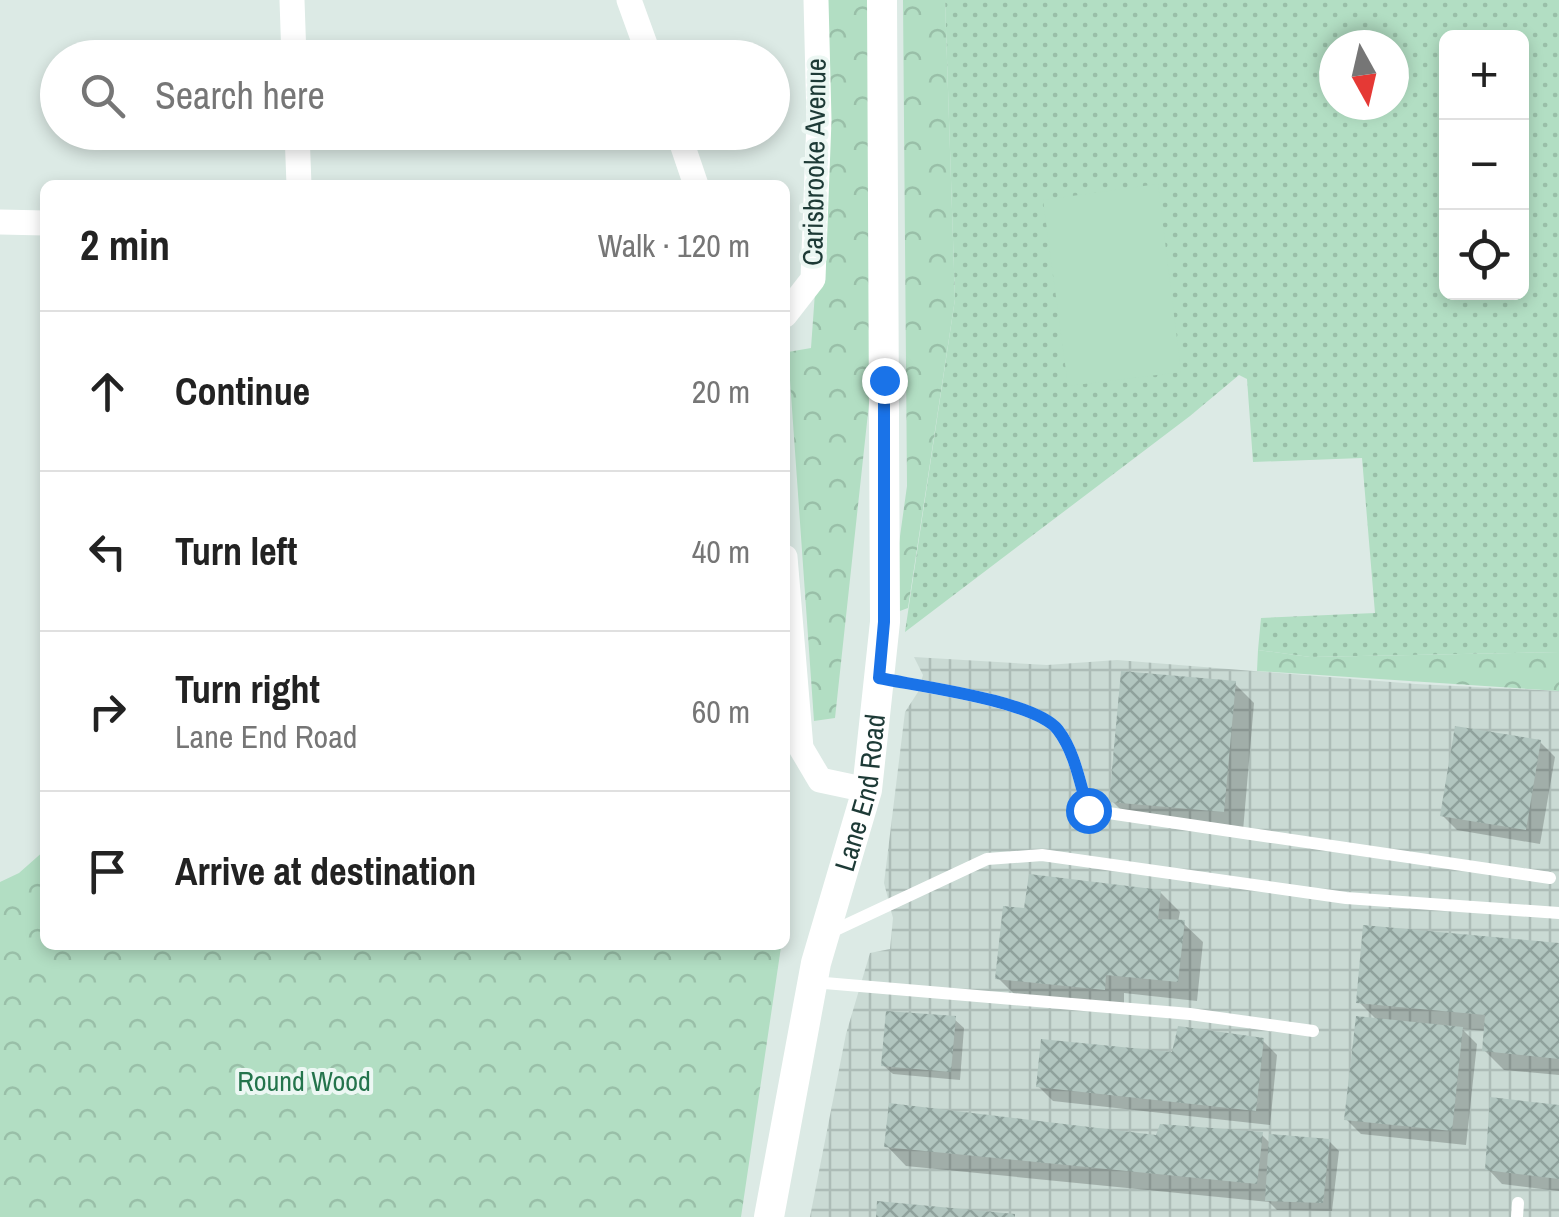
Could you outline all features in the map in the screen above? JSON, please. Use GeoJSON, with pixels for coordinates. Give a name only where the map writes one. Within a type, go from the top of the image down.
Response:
{"type":"FeatureCollection","features":[{"type":"Feature","properties":{"kind":"street"},"geometry":{"type":"LineString","coordinates":[[292,0],[293,40]]}},
{"type":"Feature","properties":{"kind":"street"},"geometry":{"type":"LineString","coordinates":[[629,0],[643,40]]}},
{"type":"Feature","properties":{"kind":"street","name":"Carisbrooke Avenue"},"geometry":{"type":"LineString","coordinates":[[790,309],[813,279],[819,120],[816,0]]}},
{"type":"Feature","properties":{"kind":"street","name":"Lane End Road"},"geometry":{"type":"LineString","coordinates":[[770,1217],[812,982],[866,790],[879,678],[884,622],[882,0]]}},
{"type":"Feature","properties":{"kind":"street"},"geometry":{"type":"LineString","coordinates":[[298,150],[299,180]]}},
{"type":"Feature","properties":{"kind":"street"},"geometry":{"type":"LineString","coordinates":[[684,150],[694,180]]}},
{"type":"Feature","properties":{"kind":"street"},"geometry":{"type":"LineString","coordinates":[[0,222],[40,223]]}},
{"type":"Feature","properties":{"kind":"street"},"geometry":{"type":"LineString","coordinates":[[790,617],[801,748],[820,780],[866,790]]}},
{"type":"Feature","properties":{"kind":"lane"},"geometry":{"type":"LineString","coordinates":[[879,678],[1027,709],[1056,727],[1072,758],[1088,810],[1550,878]]}},
{"type":"Feature","properties":{"kind":"lane"},"geometry":{"type":"LineString","coordinates":[[824,935],[988,859],[1042,855],[1346,898],[1559,913]]}},
{"type":"Feature","properties":{"kind":"lane"},"geometry":{"type":"LineString","coordinates":[[812,982],[1190,1014],[1313,1031]]}},
{"type":"Feature","properties":{"kind":"shaded area"},"geometry":{"type":"Polygon","coordinates":[[[914,657],[1047,665],[1117,660],[1416,684],[1559,691],[1559,1217],[810,1217],[846,1034],[870,953],[890,949],[893,918],[884,883],[905,712],[923,675],[914,657]]]}},
{"type":"Feature","properties":{"kind":"green space"},"geometry":{"type":"Polygon","coordinates":[[[826,0],[875,0],[876,339],[835,718],[814,721],[790,352],[811,348],[822,195],[826,0]]]}},
{"type":"Feature","properties":{"kind":"green space"},"geometry":{"type":"Polygon","coordinates":[[[903,0],[945,0],[955,299],[908,608],[889,615],[907,486],[903,0]]]}},
{"type":"Feature","properties":{"kind":"green space"},"geometry":{"type":"Polygon","coordinates":[[[945,0],[1559,0],[1559,652],[1310,657],[1258,650],[1261,618],[1375,613],[1362,458],[1253,462],[1247,379],[1239,375],[905,632],[955,299],[945,0]]]}},
{"type":"Feature","properties":{"kind":"green space"},"geometry":{"type":"Polygon","coordinates":[[[1158,184],[1181,372],[1068,386],[1043,200],[1158,184]]]}},
{"type":"Feature","properties":{"kind":"green space"},"geometry":{"type":"Polygon","coordinates":[[[1258,650],[1310,657],[1559,652],[1559,691],[1257,671],[1258,650]]]}},
{"type":"Feature","properties":{"kind":"green space","name":"Round Wood"},"geometry":{"type":"Polygon","coordinates":[[[40,854],[40,950],[781,950],[741,1217],[0,1217],[0,882],[19,873],[40,854]]]}},
{"type":"Feature","properties":{"kind":"building"},"geometry":{"type":"Polygon","coordinates":[[[1121,671],[1236,681],[1224,812],[1109,802],[1121,671]]]}},
{"type":"Feature","properties":{"kind":"building"},"geometry":{"type":"Polygon","coordinates":[[[1455,726],[1541,740],[1526,830],[1440,816],[1455,726]]]}},
{"type":"Feature","properties":{"kind":"building"},"geometry":{"type":"Polygon","coordinates":[[[1029,874],[1161,890],[1158,919],[1185,920],[1178,982],[1106,975],[1105,990],[995,979],[1003,906],[1024,908],[1029,874]]]}},
{"type":"Feature","properties":{"kind":"building"},"geometry":{"type":"Polygon","coordinates":[[[1363,925],[1559,943],[1559,1059],[1482,1051],[1485,1015],[1356,1003],[1363,925]]]}},
{"type":"Feature","properties":{"kind":"building"},"geometry":{"type":"Polygon","coordinates":[[[886,1011],[956,1016],[951,1072],[881,1066],[886,1011]]]}},
{"type":"Feature","properties":{"kind":"building"},"geometry":{"type":"Polygon","coordinates":[[[1356,1016],[1463,1027],[1452,1131],[1344,1120],[1356,1016]]]}},
{"type":"Feature","properties":{"kind":"building"},"geometry":{"type":"Polygon","coordinates":[[[1178,1026],[1264,1038],[1256,1111],[1036,1087],[1041,1039],[1172,1052],[1178,1026]]]}},
{"type":"Feature","properties":{"kind":"building"},"geometry":{"type":"Polygon","coordinates":[[[1490,1097],[1559,1105],[1559,1179],[1485,1170],[1490,1097]]]}},
{"type":"Feature","properties":{"kind":"building"},"geometry":{"type":"Polygon","coordinates":[[[889,1103],[1156,1135],[1160,1124],[1263,1132],[1257,1184],[884,1147],[889,1103]]]}},
{"type":"Feature","properties":{"kind":"building"},"geometry":{"type":"Polygon","coordinates":[[[1269,1134],[1330,1139],[1323,1203],[1265,1201],[1269,1134]]]}},
{"type":"Feature","properties":{"kind":"building"},"geometry":{"type":"Polygon","coordinates":[[[877,1201],[1015,1214],[1015,1217],[876,1217],[877,1201]]]}},
{"type":"Feature","properties":{"kind":"route"},"geometry":{"type":"LineString","coordinates":[[884,380],[884,622],[879,678],[1027,709],[1056,727],[1072,758],[1088,810]]}}]}
